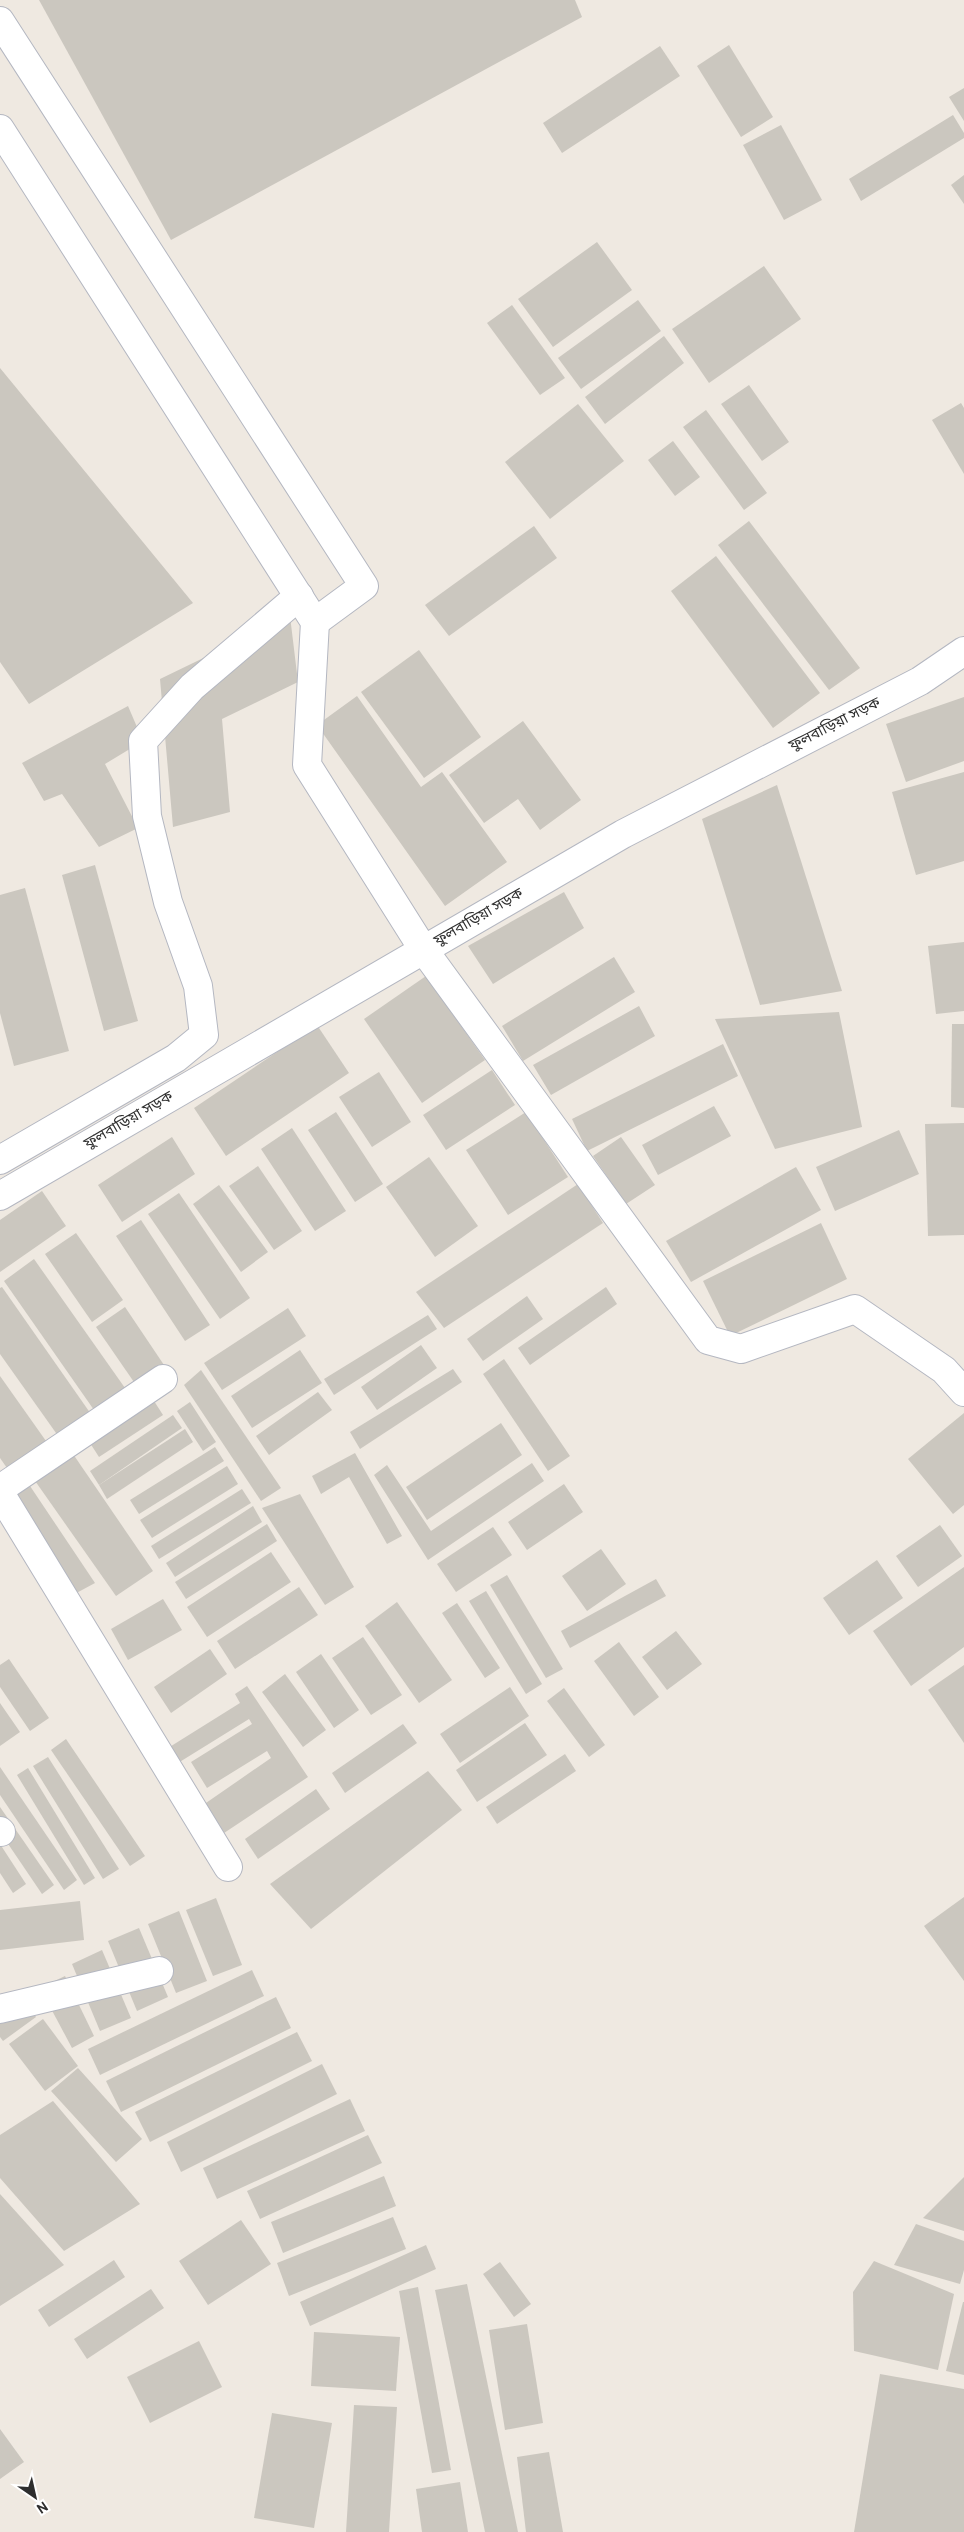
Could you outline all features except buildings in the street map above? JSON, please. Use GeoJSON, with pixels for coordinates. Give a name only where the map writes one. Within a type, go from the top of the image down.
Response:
{"type":"FeatureCollection","features":[{"type":"Feature","properties":{"kind":"street"},"geometry":{"type":"LineString","coordinates":[[0,21],[364,586],[315,622]]}},
{"type":"Feature","properties":{"kind":"street"},"geometry":{"type":"LineString","coordinates":[[0,129],[315,622],[307,765],[423,950],[708,1340],[741,1348],[855,1309],[944,1370],[964,1392]]}},
{"type":"Feature","properties":{"kind":"street"},"geometry":{"type":"LineString","coordinates":[[0,1160],[176,1058],[204,1035],[198,986],[168,902],[147,816],[144,741],[192,687],[299,596]]}},
{"type":"Feature","properties":{"kind":"street","name":"ফুলবাড়িয়া সড়ক"},"geometry":{"type":"LineString","coordinates":[[0,1196],[623,834],[920,681],[964,651]]}},
{"type":"Feature","properties":{"kind":"street"},"geometry":{"type":"LineString","coordinates":[[0,1489],[163,1379]]}},
{"type":"Feature","properties":{"kind":"street"},"geometry":{"type":"LineString","coordinates":[[0,1493],[228,1867]]}},
{"type":"Feature","properties":{"kind":"street"},"geometry":{"type":"LineString","coordinates":[[0,2009],[159,1971]]}}]}
